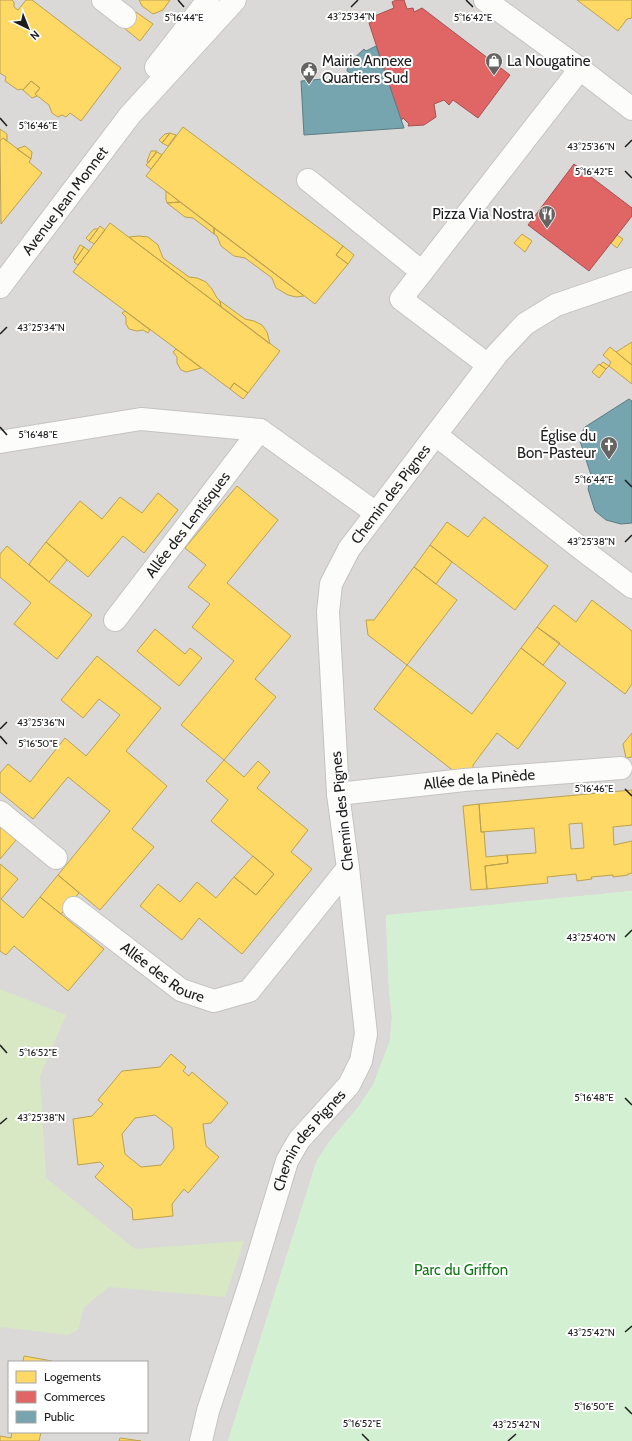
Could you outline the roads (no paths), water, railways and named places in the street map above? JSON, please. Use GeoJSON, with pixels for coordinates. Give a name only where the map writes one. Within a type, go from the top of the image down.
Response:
{"type":"FeatureCollection","features":[{"type":"Feature","properties":{"kind":"street"},"geometry":{"type":"LineString","coordinates":[[103,0],[125,17]]}},
{"type":"Feature","properties":{"kind":"street","name":"Avenue Jean Monnet"},"geometry":{"type":"LineString","coordinates":[[130,114],[147,78],[208,0]]}},
{"type":"Feature","properties":{"kind":"street","name":"Avenue Jean Monnet"},"geometry":{"type":"LineString","coordinates":[[0,287],[130,114],[235,0]]}},
{"type":"Feature","properties":{"kind":"street"},"geometry":{"type":"LineString","coordinates":[[485,0],[632,109]]}},
{"type":"Feature","properties":{"kind":"street"},"geometry":{"type":"LineString","coordinates":[[488,365],[401,298],[580,69]]}},
{"type":"Feature","properties":{"kind":"street"},"geometry":{"type":"LineString","coordinates":[[308,180],[422,272]]}},
{"type":"Feature","properties":{"kind":"street","name":"Chemin des Pignes"},"geometry":{"type":"LineString","coordinates":[[201,1441],[208,1411],[251,1280],[287,1161],[299,1140],[349,1085],[361,1061],[366,1034],[348,868],[338,794],[328,612],[331,584],[349,549],[488,365],[525,324],[556,305],[632,278]]}},
{"type":"Feature","properties":{"kind":"street"},"geometry":{"type":"LineString","coordinates":[[0,442],[141,418],[260,430],[376,513]]}},
{"type":"Feature","properties":{"kind":"street","name":"Allée des Lentisques"},"geometry":{"type":"LineString","coordinates":[[115,620],[260,430]]}},
{"type":"Feature","properties":{"kind":"street"},"geometry":{"type":"LineString","coordinates":[[436,435],[582,550],[632,587]]}},
{"type":"Feature","properties":{"kind":"street","name":"Allée de la Pinède"},"geometry":{"type":"LineString","coordinates":[[338,794],[464,780],[621,768]]}},
{"type":"Feature","properties":{"kind":"street"},"geometry":{"type":"LineString","coordinates":[[0,812],[56,858]]}},
{"type":"Feature","properties":{"kind":"street","name":"Allée des Roure"},"geometry":{"type":"LineString","coordinates":[[74,908],[181,990],[214,1001],[248,991],[348,868]]}},
{"type":"Feature","properties":{"kind":"place","name":"La Nougatine"},"geometry":{"type":"Point","coordinates":[494,76]}},
{"type":"Feature","properties":{"kind":"place","name":"Mairie Annexe Quartiers Sud"},"geometry":{"type":"Point","coordinates":[309,85]}},
{"type":"Feature","properties":{"kind":"place","name":"Pizza Via Nostra"},"geometry":{"type":"Point","coordinates":[547,229]}},
{"type":"Feature","properties":{"kind":"place","name":"Église du Bon-Pasteur"},"geometry":{"type":"Point","coordinates":[609,460]}},
{"type":"Feature","properties":{"kind":"park label","name":"Parc du Griffon"},"geometry":{"type":"Point","coordinates":[461,1270]}}]}
